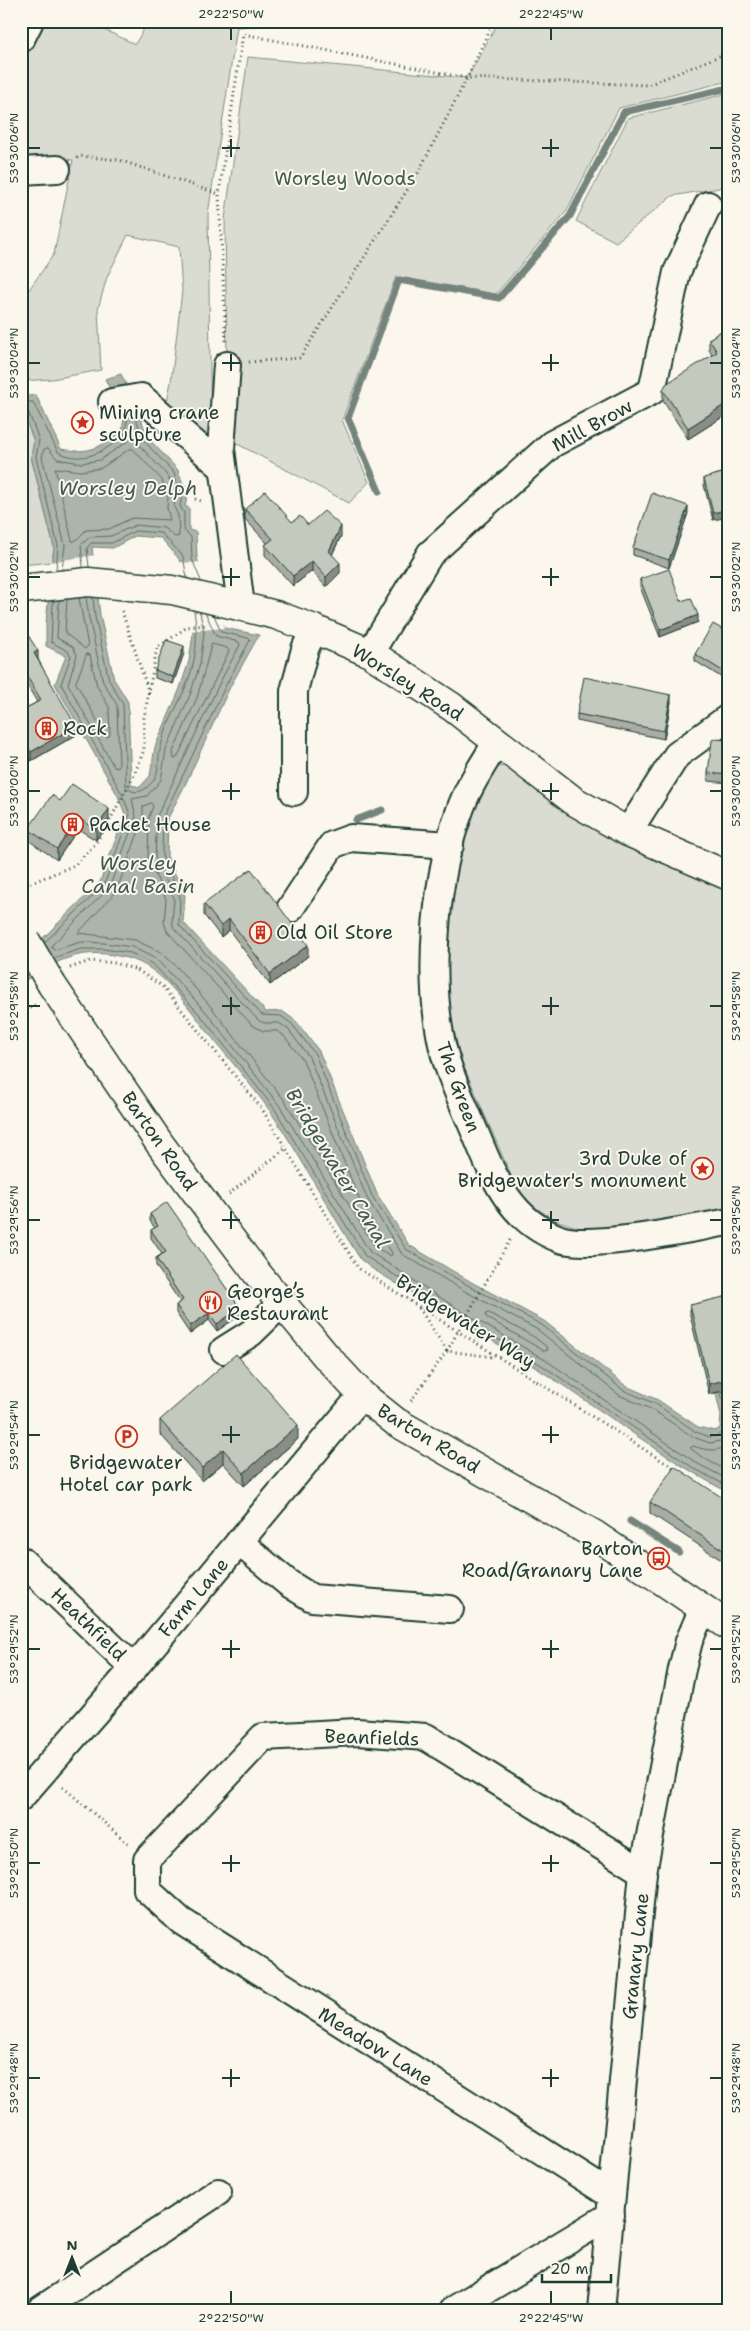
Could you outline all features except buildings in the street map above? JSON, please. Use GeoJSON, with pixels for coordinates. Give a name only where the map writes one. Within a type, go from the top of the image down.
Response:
{"type":"FeatureCollection","features":[{"type":"Feature","properties":{"kind":"main road","name":"Worsley Road"},"geometry":{"type":"LineString","coordinates":[[32,587],[95,583],[172,590],[229,603],[314,629],[370,653],[452,707],[496,743],[574,801],[628,832],[729,876]]}},
{"type":"Feature","properties":{"kind":"main road","name":"Barton Road"},"geometry":{"type":"LineString","coordinates":[[24,938],[48,983],[160,1144],[282,1303],[362,1395],[396,1422],[595,1535],[729,1626]]}},
{"type":"Feature","properties":{"kind":"street"},"geometry":{"type":"LineString","coordinates":[[21,39],[30,21]]}},
{"type":"Feature","properties":{"kind":"street"},"geometry":{"type":"LineString","coordinates":[[21,171],[56,169]]}},
{"type":"Feature","properties":{"kind":"street","name":"Mill Brow"},"geometry":{"type":"LineString","coordinates":[[370,653],[430,554],[552,444],[652,391],[677,272],[708,205]]}},
{"type":"Feature","properties":{"kind":"street"},"geometry":{"type":"LineString","coordinates":[[227,364],[221,450],[229,603]]}},
{"type":"Feature","properties":{"kind":"street"},"geometry":{"type":"LineString","coordinates":[[112,402],[142,397],[223,468]]}},
{"type":"Feature","properties":{"kind":"street"},"geometry":{"type":"LineString","coordinates":[[294,792],[294,691],[305,649],[314,629]]}},
{"type":"Feature","properties":{"kind":"street"},"geometry":{"type":"LineString","coordinates":[[628,832],[677,755],[729,717]]}},
{"type":"Feature","properties":{"kind":"street","name":"The Green"},"geometry":{"type":"LineString","coordinates":[[496,743],[459,811],[450,845],[436,934],[436,1001],[440,1034],[448,1065],[484,1154],[512,1206],[522,1218],[562,1240],[580,1242],[636,1237],[729,1222]]}},
{"type":"Feature","properties":{"kind":"street"},"geometry":{"type":"LineString","coordinates":[[290,909],[332,845],[351,838],[450,845]]}},
{"type":"Feature","properties":{"kind":"street"},"geometry":{"type":"LineString","coordinates":[[224,1350],[250,1333],[282,1303]]}},
{"type":"Feature","properties":{"kind":"street","name":"Farm Lane"},"geometry":{"type":"LineString","coordinates":[[21,1797],[46,1771],[134,1668],[362,1395]]}},
{"type":"Feature","properties":{"kind":"street"},"geometry":{"type":"LineString","coordinates":[[239,1542],[288,1583],[312,1598],[450,1609]]}},
{"type":"Feature","properties":{"kind":"street","name":"Heathfield"},"geometry":{"type":"LineString","coordinates":[[21,1560],[134,1668]]}},
{"type":"Feature","properties":{"kind":"street","name":"Granary Lane"},"geometry":{"type":"LineString","coordinates":[[601,2310],[643,1872],[682,1669],[689,1641],[703,1608]]}},
{"type":"Feature","properties":{"kind":"street","name":"Beanfields"},"geometry":{"type":"LineString","coordinates":[[147,1860],[263,1737],[357,1732],[426,1737],[643,1872]]}},
{"type":"Feature","properties":{"kind":"street","name":"Meadow Lane"},"geometry":{"type":"LineString","coordinates":[[147,1860],[147,1890],[181,1921],[611,2205]]}},
{"type":"Feature","properties":{"kind":"street"},"geometry":{"type":"LineString","coordinates":[[40,2310],[218,2192]]}},
{"type":"Feature","properties":{"kind":"street"},"geometry":{"type":"LineString","coordinates":[[453,2310],[611,2205]]}},
{"type":"Feature","properties":{"kind":"path"},"geometry":{"type":"LineString","coordinates":[[494,21],[467,78],[418,173],[300,358],[227,364],[219,194],[243,34],[467,78],[648,85],[729,52]]}},
{"type":"Feature","properties":{"kind":"path"},"geometry":{"type":"LineString","coordinates":[[56,169],[80,156],[119,160],[219,194]]}},
{"type":"Feature","properties":{"kind":"path"},"geometry":{"type":"LineString","coordinates":[[120,605],[149,693]]}},
{"type":"Feature","properties":{"kind":"path"},"geometry":{"type":"LineString","coordinates":[[21,886],[75,866],[95,844],[135,773],[144,750],[144,718],[157,648],[187,627]]}},
{"type":"Feature","properties":{"kind":"path","name":"Bridgewater Way"},"geometry":{"type":"LineString","coordinates":[[21,996],[90,961],[114,963],[137,970],[162,986],[262,1109],[358,1268],[679,1471]]}},
{"type":"Feature","properties":{"kind":"path"},"geometry":{"type":"LineString","coordinates":[[210,1210],[286,1148]]}},
{"type":"Feature","properties":{"kind":"path"},"geometry":{"type":"LineString","coordinates":[[407,1407],[447,1351],[522,1218]]}},
{"type":"Feature","properties":{"kind":"path"},"geometry":{"type":"LineString","coordinates":[[418,1307],[447,1351],[498,1357]]}},
{"type":"Feature","properties":{"kind":"path"},"geometry":{"type":"LineString","coordinates":[[46,1771],[147,1860]]}},
{"type":"Feature","properties":{"kind":"green space"},"geometry":{"type":"Polygon","coordinates":[[[44,21],[85,21],[135,44],[149,21],[353,21],[237,27],[208,214],[211,441],[161,428],[171,382],[182,291],[179,247],[128,235],[107,277],[98,309],[101,370],[52,379],[21,381],[21,301],[54,254],[73,160],[21,159],[21,64],[44,21]]]}},
{"type":"Feature","properties":{"kind":"green space","name":"Worsley Woods"},"geometry":{"type":"Polygon","coordinates":[[[499,21],[729,21],[729,81],[619,108],[566,212],[496,294],[396,277],[342,420],[369,482],[349,503],[228,439],[225,219],[248,57],[467,78],[499,21]]]}},
{"type":"Feature","properties":{"kind":"green space"},"geometry":{"type":"Polygon","coordinates":[[[729,93],[729,178],[719,188],[672,196],[616,242],[576,221],[628,118],[729,93]]]}},
{"type":"Feature","properties":{"kind":"green space"},"geometry":{"type":"Polygon","coordinates":[[[21,408],[34,441],[31,457],[54,547],[52,562],[21,565],[21,408]]]}},
{"type":"Feature","properties":{"kind":"green space"},"geometry":{"type":"Polygon","coordinates":[[[507,766],[729,888],[729,1212],[592,1232],[555,1220],[521,1199],[458,1053],[448,1018],[447,943],[455,881],[465,829],[488,772],[497,767],[507,766]]]}},
{"type":"Feature","properties":{"kind":"water"},"geometry":{"type":"Polygon","coordinates":[[[121,374],[136,405],[148,438],[178,470],[183,485],[190,487],[185,506],[189,508],[189,530],[196,532],[197,558],[224,628],[259,635],[230,687],[168,818],[167,856],[185,896],[183,922],[266,1012],[282,1011],[296,1021],[319,1051],[377,1194],[409,1245],[473,1283],[544,1321],[626,1386],[658,1400],[698,1427],[715,1431],[720,1428],[721,1415],[697,1316],[729,1378],[729,1493],[657,1450],[541,1371],[371,1268],[361,1260],[270,1111],[172,988],[151,969],[127,958],[96,953],[83,954],[59,961],[21,983],[21,950],[44,937],[100,882],[125,814],[118,796],[55,684],[66,656],[46,646],[46,623],[54,547],[31,457],[34,441],[21,408],[21,397],[36,395],[61,449],[88,450],[107,442],[122,431],[124,418],[105,379],[121,374]],[[135,536],[113,548],[92,547],[100,615],[114,679],[128,702],[131,785],[140,787],[150,776],[155,747],[179,691],[189,661],[193,634],[179,559],[161,538],[135,536]]]}},
{"type":"Feature","properties":{"kind":"pier"},"geometry":{"type":"Polygon","coordinates":[[[96,555],[100,593],[46,594],[49,562],[96,555]]]}},
{"type":"Feature","properties":{"kind":"pier"},"geometry":{"type":"Polygon","coordinates":[[[201,561],[220,611],[224,628],[190,631],[177,562],[195,563],[201,561]]]}},
{"type":"Feature","properties":{"kind":"waterway"},"geometry":{"type":"LineString","coordinates":[[379,491],[348,418],[399,280],[499,298],[570,216],[624,112],[729,88]]}},
{"type":"Feature","properties":{"kind":"waterway"},"geometry":{"type":"LineString","coordinates":[[356,820],[382,810]]}},
{"type":"Feature","properties":{"kind":"waterway"},"geometry":{"type":"LineString","coordinates":[[630,1521],[679,1552]]}},
{"type":"Feature","properties":{"kind":"place","name":"Mining crane sculpture"},"geometry":{"type":"Point","coordinates":[83,423]}},
{"type":"Feature","properties":{"kind":"place","name":"Rock"},"geometry":{"type":"Point","coordinates":[47,728]}},
{"type":"Feature","properties":{"kind":"place","name":"Packet House"},"geometry":{"type":"Point","coordinates":[73,824]}},
{"type":"Feature","properties":{"kind":"place","name":"Old Oil Store"},"geometry":{"type":"Point","coordinates":[260,932]}},
{"type":"Feature","properties":{"kind":"place","name":"3rd Duke of Bridgewater's monument"},"geometry":{"type":"Point","coordinates":[703,1169]}},
{"type":"Feature","properties":{"kind":"place","name":"George’s Restaurant"},"geometry":{"type":"Point","coordinates":[211,1302]}},
{"type":"Feature","properties":{"kind":"place","name":"Bridgewater Hotel car park"},"geometry":{"type":"Point","coordinates":[126,1436]}},
{"type":"Feature","properties":{"kind":"place","name":"Barton Road/Granary Lane"},"geometry":{"type":"Point","coordinates":[659,1559]}},
{"type":"Feature","properties":{"kind":"water label","name":"Worsley Delph"},"geometry":{"type":"Point","coordinates":[128,488]}},
{"type":"Feature","properties":{"kind":"water label","name":"Worsley Canal Basin"},"geometry":{"type":"Point","coordinates":[138,874]}},
{"type":"Feature","properties":{"kind":"water label","name":"Bridgewater Canal"},"geometry":{"type":"Point","coordinates":[338,1168]}}]}
